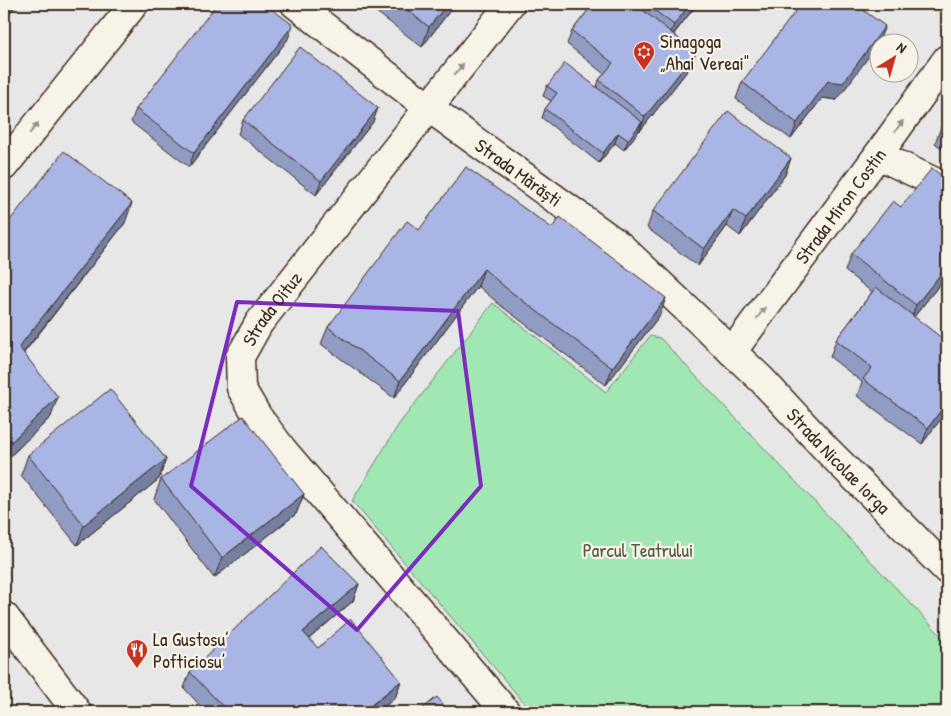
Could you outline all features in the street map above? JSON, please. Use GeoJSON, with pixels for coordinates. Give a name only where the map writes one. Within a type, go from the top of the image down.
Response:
{"type":"FeatureCollection","features":[{"type":"Feature","properties":{"kind":"street"},"geometry":{"type":"LineString","coordinates":[[4,166],[134,4]]}},
{"type":"Feature","properties":{"kind":"street","name":"Strada Mărăști"},"geometry":{"type":"LineString","coordinates":[[295,4],[428,107],[619,245],[732,352]]}},
{"type":"Feature","properties":{"kind":"street","name":"Strada Oituz"},"geometry":{"type":"LineString","coordinates":[[506,712],[282,449],[258,417],[241,388],[240,357],[260,324],[510,4]]}},
{"type":"Feature","properties":{"kind":"street","name":"Strada Miron Costin"},"geometry":{"type":"LineString","coordinates":[[732,352],[947,59]]}},
{"type":"Feature","properties":{"kind":"street"},"geometry":{"type":"LineString","coordinates":[[878,155],[947,188]]}},
{"type":"Feature","properties":{"kind":"street","name":"Strada Nicolae Iorga"},"geometry":{"type":"LineString","coordinates":[[732,352],[762,380],[828,451],[947,570]]}},
{"type":"Feature","properties":{"kind":"street"},"geometry":{"type":"LineString","coordinates":[[4,616],[77,712]]}},
{"type":"Feature","properties":{"kind":"highlighted area"},"geometry":{"type":"Polygon","coordinates":[[[237,302],[458,311],[481,486],[357,630],[191,486],[237,302]]]}},
{"type":"Feature","properties":{"kind":"green space","name":"Parcul Teatrului"},"geometry":{"type":"Polygon","coordinates":[[[493,303],[606,392],[650,336],[660,338],[947,642],[947,712],[532,712],[352,501],[399,424],[493,303]]]}},
{"type":"Feature","properties":{"kind":"building"},"geometry":{"type":"Polygon","coordinates":[[[217,4],[265,4],[293,25],[194,153],[136,109],[217,4]]]}},
{"type":"Feature","properties":{"kind":"building"},"geometry":{"type":"Polygon","coordinates":[[[399,4],[447,4],[429,27],[399,4]]]}},
{"type":"Feature","properties":{"kind":"building","name":"Sinagoga „Ahai Vereai\""},"geometry":{"type":"Polygon","coordinates":[[[593,4],[635,4],[696,52],[645,117],[599,80],[613,63],[572,31],[593,4]]]}},
{"type":"Feature","properties":{"kind":"building"},"geometry":{"type":"Polygon","coordinates":[[[646,4],[690,4],[674,25],[646,4]]]}},
{"type":"Feature","properties":{"kind":"building"},"geometry":{"type":"Polygon","coordinates":[[[801,4],[855,4],[885,26],[881,32],[868,32],[868,49],[843,83],[828,81],[797,123],[742,82],[801,4]]]}},
{"type":"Feature","properties":{"kind":"building"},"geometry":{"type":"Polygon","coordinates":[[[300,47],[378,108],[321,181],[243,120],[300,47]]]}},
{"type":"Feature","properties":{"kind":"building"},"geometry":{"type":"Polygon","coordinates":[[[565,63],[642,122],[628,140],[618,133],[603,153],[545,109],[557,93],[547,86],[565,63]]]}},
{"type":"Feature","properties":{"kind":"building"},"geometry":{"type":"Polygon","coordinates":[[[728,111],[791,158],[746,219],[733,210],[704,249],[653,211],[728,111]]]}},
{"type":"Feature","properties":{"kind":"building"},"geometry":{"type":"Polygon","coordinates":[[[947,119],[947,132],[941,127],[947,119]]]}},
{"type":"Feature","properties":{"kind":"building"},"geometry":{"type":"Polygon","coordinates":[[[64,151],[132,203],[19,347],[58,397],[11,442],[4,433],[4,228],[64,151]]]}},
{"type":"Feature","properties":{"kind":"building"},"geometry":{"type":"Polygon","coordinates":[[[466,167],[552,228],[560,217],[666,298],[612,368],[506,288],[484,269],[400,381],[328,327],[407,221],[419,230],[466,167]]]}},
{"type":"Feature","properties":{"kind":"building"},"geometry":{"type":"Polygon","coordinates":[[[932,168],[947,180],[947,266],[916,305],[851,254],[893,201],[901,207],[932,168]]]}},
{"type":"Feature","properties":{"kind":"building"},"geometry":{"type":"Polygon","coordinates":[[[876,287],[947,342],[947,402],[928,428],[863,379],[872,368],[836,340],[876,287]]]}},
{"type":"Feature","properties":{"kind":"building"},"geometry":{"type":"Polygon","coordinates":[[[110,389],[166,459],[84,525],[28,455],[110,389]]]}},
{"type":"Feature","properties":{"kind":"building"},"geometry":{"type":"Polygon","coordinates":[[[243,416],[304,494],[222,558],[161,479],[243,416]]]}},
{"type":"Feature","properties":{"kind":"building"},"geometry":{"type":"Polygon","coordinates":[[[321,546],[359,584],[303,632],[318,648],[351,619],[401,681],[365,712],[228,712],[190,672],[321,546]]]}},
{"type":"Feature","properties":{"kind":"building"},"geometry":{"type":"Polygon","coordinates":[[[437,697],[449,712],[418,712],[437,697]]]}},
{"type":"Feature","properties":{"kind":"place","name":"Sinagoga „Ahai Vereai\""},"geometry":{"type":"Point","coordinates":[644,71]}},
{"type":"Feature","properties":{"kind":"place","name":"La Gustosu’ Pofticiosu’"},"geometry":{"type":"Point","coordinates":[137,669]}}]}
